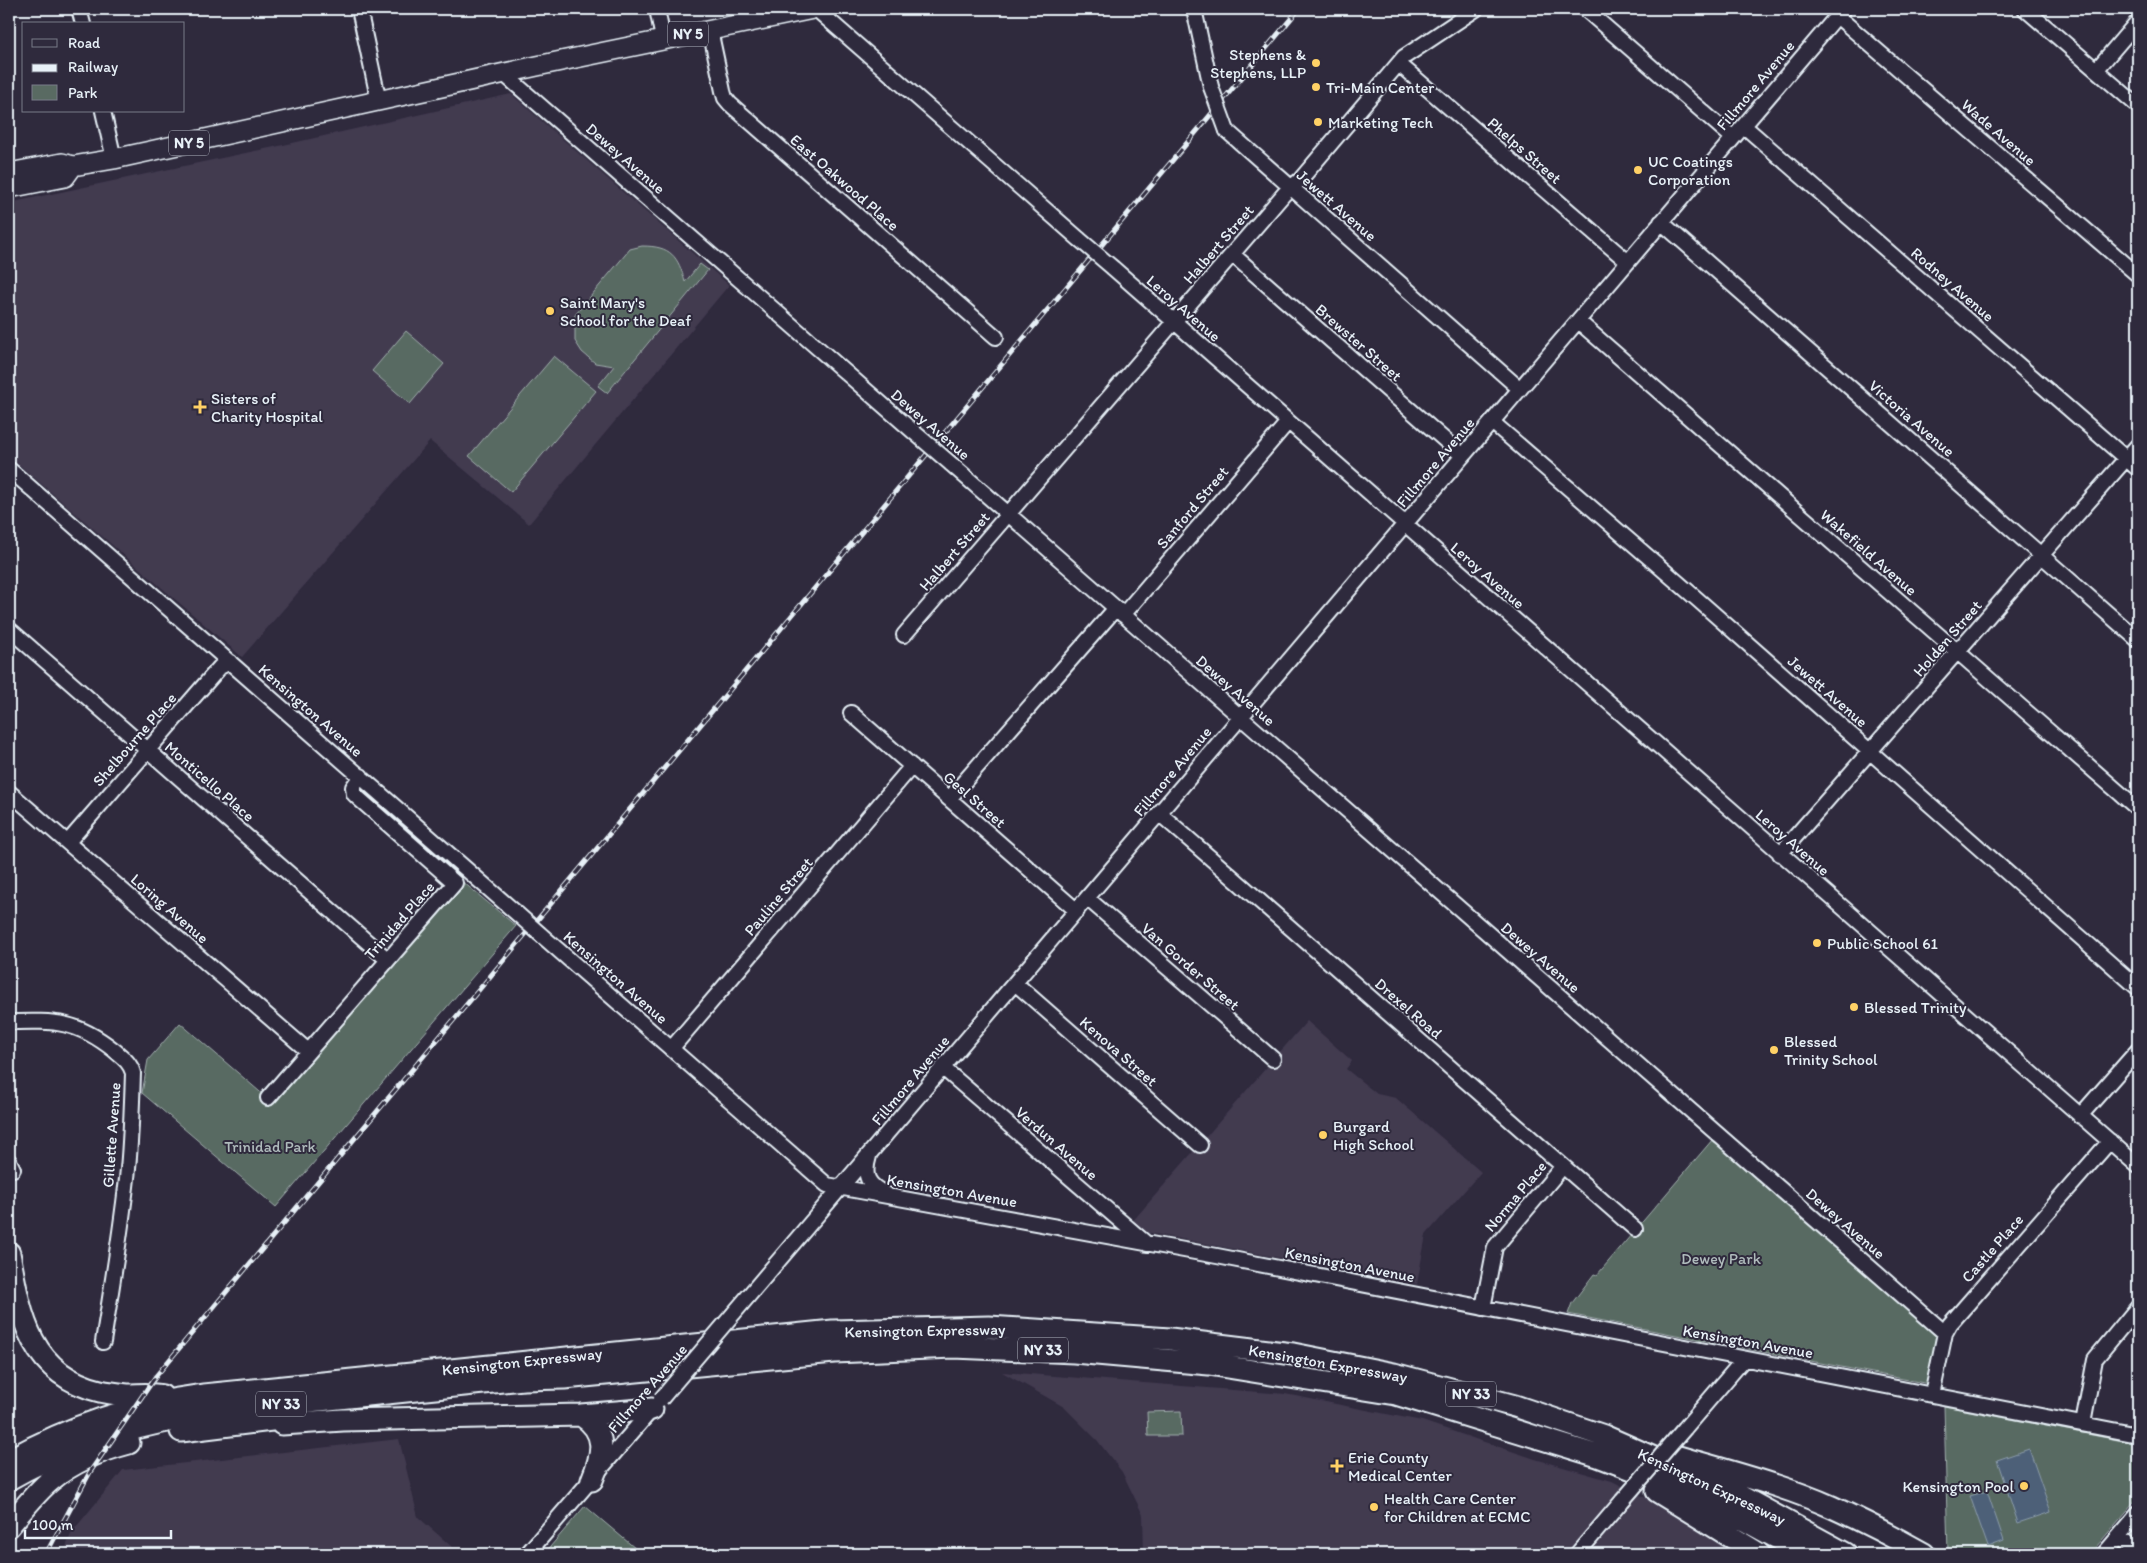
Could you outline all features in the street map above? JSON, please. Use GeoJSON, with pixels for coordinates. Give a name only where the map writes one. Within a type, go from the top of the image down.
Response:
{"type":"FeatureCollection","features":[{"type":"Feature","properties":{"kind":"highway"},"geometry":{"type":"LineString","coordinates":[[9,1253],[24,1323],[41,1353],[53,1366],[66,1377],[98,1390],[128,1395],[152,1394],[171,1399]]}},
{"type":"Feature","properties":{"kind":"highway","name":"Kensington Expressway"},"geometry":{"type":"LineString","coordinates":[[9,1460],[43,1443],[96,1421],[171,1399],[365,1377],[833,1331],[989,1327],[1170,1339],[1293,1354],[1394,1374],[1454,1389],[1514,1406],[1601,1446],[1807,1554]]}},
{"type":"Feature","properties":{"kind":"highway","name":"Kensington Expressway"},"geometry":{"type":"LineString","coordinates":[[9,1479],[81,1444],[133,1427],[240,1408],[524,1379],[564,1378],[834,1352],[954,1347],[1074,1352],[1209,1364],[1396,1394],[1601,1446],[1736,1494],[1846,1554]]}},
{"type":"Feature","properties":{"kind":"highway"},"geometry":{"type":"LineString","coordinates":[[9,1526],[51,1480],[81,1460],[119,1445],[153,1436],[198,1428],[524,1388],[564,1378]]}},
{"type":"Feature","properties":{"kind":"highway"},"geometry":{"type":"LineString","coordinates":[[267,1420],[286,1424],[343,1420],[581,1415],[657,1404]]}},
{"type":"Feature","properties":{"kind":"highway"},"geometry":{"type":"LineString","coordinates":[[581,1415],[594,1425],[600,1439],[600,1461],[592,1480]]}},
{"type":"Feature","properties":{"kind":"highway"},"geometry":{"type":"LineString","coordinates":[[1601,1446],[1759,1554]]}},
{"type":"Feature","properties":{"kind":"highway"},"geometry":{"type":"LineString","coordinates":[[1601,1446],[1729,1471],[1830,1506],[1924,1554]]}},
{"type":"Feature","properties":{"kind":"main road","name":"NY 5"},"geometry":{"type":"LineString","coordinates":[[9,173],[62,163],[73,166],[114,159],[814,9]]}},
{"type":"Feature","properties":{"kind":"main road","name":"NY 5"},"geometry":{"type":"LineString","coordinates":[[9,188],[65,177],[73,166]]}},
{"type":"Feature","properties":{"kind":"street"},"geometry":{"type":"LineString","coordinates":[[80,9],[83,22]]}},
{"type":"Feature","properties":{"kind":"street"},"geometry":{"type":"LineString","coordinates":[[359,9],[378,102]]}},
{"type":"Feature","properties":{"kind":"street"},"geometry":{"type":"LineString","coordinates":[[657,9],[663,40]]}},
{"type":"Feature","properties":{"kind":"street","name":"Leroy Avenue"},"geometry":{"type":"LineString","coordinates":[[814,9],[1113,268],[1172,322],[2138,1166]]}},
{"type":"Feature","properties":{"kind":"street","name":"Jewett Avenue"},"geometry":{"type":"LineString","coordinates":[[1194,9],[1211,87],[1227,131],[1520,388]]}},
{"type":"Feature","properties":{"kind":"street","name":"Halbert Street"},"geometry":{"type":"LineString","coordinates":[[904,634],[1172,322],[1292,188],[1404,58],[1476,9]]}},
{"type":"Feature","properties":{"kind":"street"},"geometry":{"type":"LineString","coordinates":[[1585,9],[1733,138]]}},
{"type":"Feature","properties":{"kind":"street"},"geometry":{"type":"LineString","coordinates":[[2025,9],[2138,106]]}},
{"type":"Feature","properties":{"kind":"street","name":"Fillmore Avenue"},"geometry":{"type":"LineString","coordinates":[[527,1554],[1077,911],[1840,12]]}},
{"type":"Feature","properties":{"kind":"street","name":"Wade Avenue"},"geometry":{"type":"LineString","coordinates":[[1840,12],[2138,275]]}},
{"type":"Feature","properties":{"kind":"street"},"geometry":{"type":"LineString","coordinates":[[2097,70],[2138,21]]}},
{"type":"Feature","properties":{"kind":"street","name":"East Oakwood Place"},"geometry":{"type":"LineString","coordinates":[[710,30],[723,91],[725,98],[730,104],[996,337]]}},
{"type":"Feature","properties":{"kind":"street","name":"Phelps Street"},"geometry":{"type":"LineString","coordinates":[[1399,64],[1628,262]]}},
{"type":"Feature","properties":{"kind":"street","name":"Dewey Avenue"},"geometry":{"type":"LineString","coordinates":[[504,74],[1945,1333]]}},
{"type":"Feature","properties":{"kind":"street"},"geometry":{"type":"LineString","coordinates":[[103,112],[114,159]]}},
{"type":"Feature","properties":{"kind":"street","name":"Rodney Avenue"},"geometry":{"type":"LineString","coordinates":[[1744,126],[2138,469]]}},
{"type":"Feature","properties":{"kind":"street","name":"Victoria Avenue"},"geometry":{"type":"LineString","coordinates":[[1662,222],[2138,640]]}},
{"type":"Feature","properties":{"kind":"street","name":"Brewster Street"},"geometry":{"type":"LineString","coordinates":[[1232,254],[1463,456]]}},
{"type":"Feature","properties":{"kind":"street","name":"Wakefield Avenue"},"geometry":{"type":"LineString","coordinates":[[1578,321],[2138,809]]}},
{"type":"Feature","properties":{"kind":"street","name":"Sanford Street"},"geometry":{"type":"LineString","coordinates":[[949,798],[1120,612],[1288,422]]}},
{"type":"Feature","properties":{"kind":"street","name":"Jewett Avenue"},"geometry":{"type":"LineString","coordinates":[[1492,422],[1871,752],[2138,988]]}},
{"type":"Feature","properties":{"kind":"street","name":"Holden Street"},"geometry":{"type":"LineString","coordinates":[[1780,854],[1958,653],[2138,444]]}},
{"type":"Feature","properties":{"kind":"street","name":"Kensington Avenue"},"geometry":{"type":"LineString","coordinates":[[9,469],[827,1184],[1744,1359],[1790,1366],[2138,1435]]}},
{"type":"Feature","properties":{"kind":"street","name":"Monticello Place"},"geometry":{"type":"LineString","coordinates":[[9,629],[388,960]]}},
{"type":"Feature","properties":{"kind":"street","name":"Shelbourne Place"},"geometry":{"type":"LineString","coordinates":[[68,842],[220,667],[230,662]]}},
{"type":"Feature","properties":{"kind":"street","name":"Gesl Street"},"geometry":{"type":"LineString","coordinates":[[851,713],[1077,911]]}},
{"type":"Feature","properties":{"kind":"street","name":"Pauline Street"},"geometry":{"type":"LineString","coordinates":[[671,1049],[912,766]]}},
{"type":"Feature","properties":{"kind":"street","name":"Trinidad Place"},"geometry":{"type":"LineString","coordinates":[[268,1098],[455,883],[354,794],[353,787],[361,776]]}},
{"type":"Feature","properties":{"kind":"street","name":"Loring Avenue"},"geometry":{"type":"LineString","coordinates":[[9,792],[308,1051]]}},
{"type":"Feature","properties":{"kind":"street","name":"Drexel Road"},"geometry":{"type":"LineString","coordinates":[[1159,813],[1635,1229]]}},
{"type":"Feature","properties":{"kind":"street","name":"Van Gorder Street"},"geometry":{"type":"LineString","coordinates":[[1087,898],[1272,1060]]}},
{"type":"Feature","properties":{"kind":"street","name":"Kenova Street"},"geometry":{"type":"LineString","coordinates":[[1015,983],[1200,1145]]}},
{"type":"Feature","properties":{"kind":"street","name":"Gillette Avenue"},"geometry":{"type":"LineString","coordinates":[[9,1022],[50,1022],[79,1027],[106,1044],[131,1066],[133,1073],[132,1128],[128,1170],[103,1342]]}},
{"type":"Feature","properties":{"kind":"street"},"geometry":{"type":"LineString","coordinates":[[2080,1116],[2138,1050]]}},
{"type":"Feature","properties":{"kind":"street","name":"Verdun Avenue"},"geometry":{"type":"LineString","coordinates":[[943,1068],[1148,1244]]}},
{"type":"Feature","properties":{"kind":"street","name":"Castle Place"},"geometry":{"type":"LineString","coordinates":[[1932,1395],[1945,1333],[1962,1309],[2110,1141]]}},
{"type":"Feature","properties":{"kind":"street"},"geometry":{"type":"LineString","coordinates":[[869,1155],[865,1168],[868,1179],[874,1188],[894,1197]]}},
{"type":"Feature","properties":{"kind":"street","name":"Norma Place"},"geometry":{"type":"LineString","coordinates":[[1483,1308],[1495,1247],[1563,1166]]}},
{"type":"Feature","properties":{"kind":"street"},"geometry":{"type":"LineString","coordinates":[[2082,1424],[2094,1359],[2138,1308]]}},
{"type":"Feature","properties":{"kind":"street"},"geometry":{"type":"LineString","coordinates":[[1577,1554],[1744,1359]]}},
{"type":"Feature","properties":{"kind":"street"},"geometry":{"type":"LineString","coordinates":[[2104,1554],[2138,1514]]}},
{"type":"Feature","properties":{"kind":"street"},"geometry":{"type":"LineString","coordinates":[[2119,1537],[2138,1554]]}},
{"type":"Feature","properties":{"kind":"shaded area"},"geometry":{"type":"Polygon","coordinates":[[[511,94],[729,285],[529,524],[430,441],[242,657],[9,456],[9,203],[279,146],[511,94]]]}},
{"type":"Feature","properties":{"kind":"shaded area","name":"Burgard High School"},"geometry":{"type":"Polygon","coordinates":[[[1307,1021],[1352,1061],[1346,1069],[1377,1094],[1396,1098],[1481,1172],[1426,1235],[1417,1284],[1139,1231],[1131,1223],[1307,1021]]]}},
{"type":"Feature","properties":{"kind":"shaded area","name":"Erie County Medical Center"},"geometry":{"type":"Polygon","coordinates":[[[1002,1372],[1285,1394],[1422,1421],[1535,1459],[1612,1481],[1656,1503],[1740,1554],[1144,1554],[1143,1515],[1122,1472],[1097,1440],[1064,1407],[1002,1372]]]}},
{"type":"Feature","properties":{"kind":"shaded area"},"geometry":{"type":"Polygon","coordinates":[[[399,1439],[418,1517],[460,1554],[63,1554],[72,1532],[123,1470],[399,1439]]]}},
{"type":"Feature","properties":{"kind":"green space"},"geometry":{"type":"Polygon","coordinates":[[[642,246],[660,248],[672,254],[679,265],[685,282],[700,264],[708,270],[607,393],[598,386],[614,366],[595,363],[582,352],[575,341],[575,315],[630,249],[642,246]]]}},
{"type":"Feature","properties":{"kind":"green space"},"geometry":{"type":"Polygon","coordinates":[[[406,331],[444,364],[410,404],[372,371],[406,331]]]}},
{"type":"Feature","properties":{"kind":"green space"},"geometry":{"type":"Polygon","coordinates":[[[554,356],[596,391],[511,492],[469,456],[554,356]]]}},
{"type":"Feature","properties":{"kind":"green space","name":"Trinidad Park"},"geometry":{"type":"Polygon","coordinates":[[[463,882],[516,926],[276,1207],[142,1093],[148,1060],[180,1023],[274,1104],[463,882]]]}},
{"type":"Feature","properties":{"kind":"green space","name":"Dewey Park"},"geometry":{"type":"Polygon","coordinates":[[[1713,1139],[1937,1335],[1938,1338],[1928,1383],[1568,1314],[1572,1303],[1594,1274],[1597,1275],[1713,1139]]]}},
{"type":"Feature","properties":{"kind":"green space","name":"Kensington Pool"},"geometry":{"type":"Polygon","coordinates":[[[1944,1406],[2138,1444],[2138,1498],[2090,1554],[1948,1554],[1944,1406]]]}},
{"type":"Feature","properties":{"kind":"green space"},"geometry":{"type":"Polygon","coordinates":[[[1181,1411],[1182,1436],[1148,1436],[1147,1412],[1181,1411]]]}},
{"type":"Feature","properties":{"kind":"green space"},"geometry":{"type":"Polygon","coordinates":[[[585,1506],[642,1554],[544,1554],[585,1506]]]}},
{"type":"Feature","properties":{"kind":"water","name":"Kensington Pool"},"geometry":{"type":"Polygon","coordinates":[[[2029,1449],[2051,1512],[2018,1523],[1997,1460],[2029,1449]]]}},
{"type":"Feature","properties":{"kind":"water","name":"Kensington Pool"},"geometry":{"type":"Polygon","coordinates":[[[1987,1491],[2004,1541],[1988,1547],[1970,1496],[1987,1491]]]}},
{"type":"Feature","properties":{"kind":"railway"},"geometry":{"type":"LineString","coordinates":[[46,1554],[90,1472],[156,1376],[1299,9]]}},
{"type":"Feature","properties":{"kind":"place","name":"Stephens & Stephens, LLP"},"geometry":{"type":"Point","coordinates":[1316,63]}},
{"type":"Feature","properties":{"kind":"place","name":"Tri-Main Center"},"geometry":{"type":"Point","coordinates":[1316,87]}},
{"type":"Feature","properties":{"kind":"place","name":"Marketing Tech"},"geometry":{"type":"Point","coordinates":[1318,122]}},
{"type":"Feature","properties":{"kind":"place","name":"UC Coatings Corporation"},"geometry":{"type":"Point","coordinates":[1638,170]}},
{"type":"Feature","properties":{"kind":"place","name":"Saint Mary's School for the Deaf"},"geometry":{"type":"Point","coordinates":[550,311]}},
{"type":"Feature","properties":{"kind":"place","name":"Sisters of Charity Hospital"},"geometry":{"type":"Point","coordinates":[200,407]}},
{"type":"Feature","properties":{"kind":"place","name":"Public School 61"},"geometry":{"type":"Point","coordinates":[1817,943]}},
{"type":"Feature","properties":{"kind":"place","name":"Blessed Trinity"},"geometry":{"type":"Point","coordinates":[1854,1007]}},
{"type":"Feature","properties":{"kind":"place","name":"Blessed Trinity School"},"geometry":{"type":"Point","coordinates":[1774,1050]}},
{"type":"Feature","properties":{"kind":"place","name":"Burgard High School"},"geometry":{"type":"Point","coordinates":[1323,1135]}},
{"type":"Feature","properties":{"kind":"place","name":"Erie County Medical Center"},"geometry":{"type":"Point","coordinates":[1337,1466]}},
{"type":"Feature","properties":{"kind":"place","name":"Kensington Pool"},"geometry":{"type":"Point","coordinates":[2024,1486]}},
{"type":"Feature","properties":{"kind":"place","name":"Health Care Center for Children at ECMC"},"geometry":{"type":"Point","coordinates":[1374,1507]}}]}
